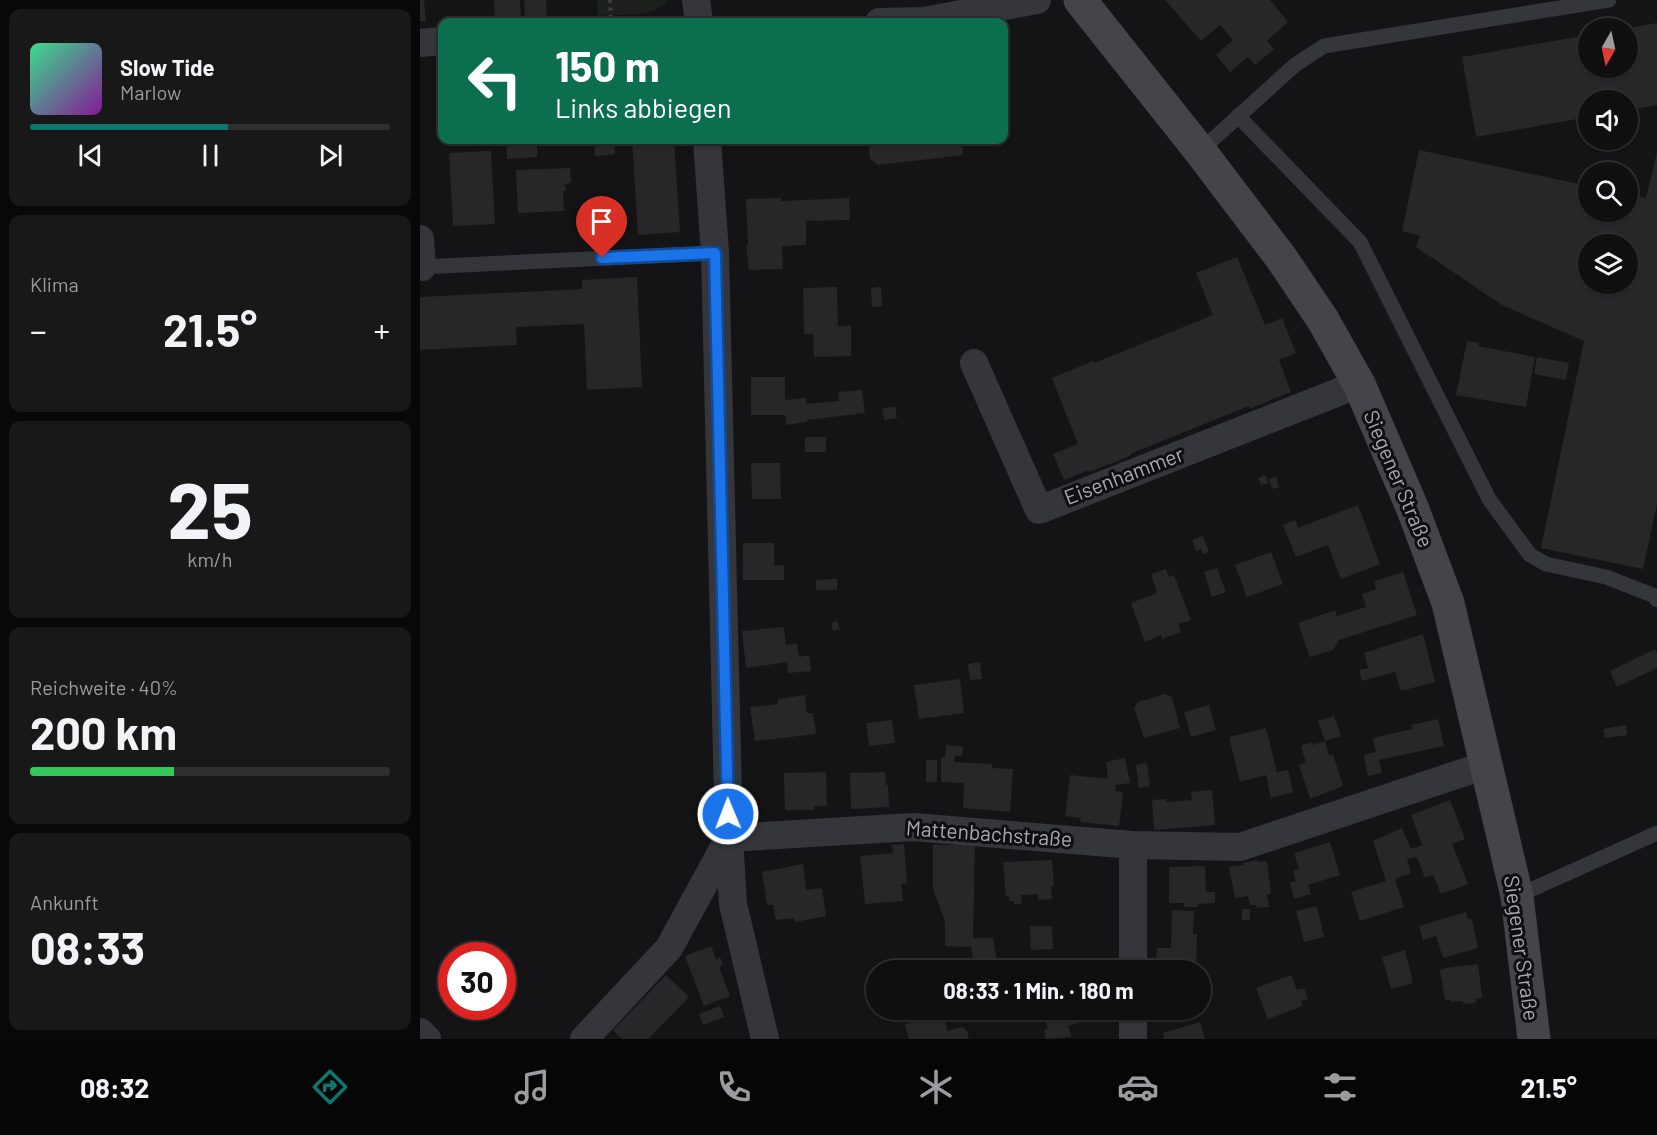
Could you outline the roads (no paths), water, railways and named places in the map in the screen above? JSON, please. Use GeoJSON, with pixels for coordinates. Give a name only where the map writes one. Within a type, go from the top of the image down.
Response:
{"type":"FeatureCollection","features":[{"type":"Feature","properties":{"kind":"main road","name":"Siegener Straße"},"geometry":{"type":"LineString","coordinates":[[1080,0],[1282,259],[1323,320],[1359,384],[1412,507],[1448,603],[1517,896],[1534,1039]]}},
{"type":"Feature","properties":{"kind":"street"},"geometry":{"type":"LineString","coordinates":[[696,0],[698,18]]}},
{"type":"Feature","properties":{"kind":"street"},"geometry":{"type":"LineString","coordinates":[[940,18],[1037,0]]}},
{"type":"Feature","properties":{"kind":"street"},"geometry":{"type":"LineString","coordinates":[[420,43],[438,41]]}},
{"type":"Feature","properties":{"kind":"street"},"geometry":{"type":"LineString","coordinates":[[707,144],[715,253],[729,837],[733,904],[765,1039]]}},
{"type":"Feature","properties":{"kind":"street"},"geometry":{"type":"LineString","coordinates":[[420,239],[421,267]]}},
{"type":"Feature","properties":{"kind":"street","name":"Eisenhammer"},"geometry":{"type":"LineString","coordinates":[[974,363],[1039,510],[1359,384]]}},
{"type":"Feature","properties":{"kind":"street","name":"Mattenbachstraße"},"geometry":{"type":"LineString","coordinates":[[729,837],[913,826],[1133,845],[1240,847],[1486,765]]}},
{"type":"Feature","properties":{"kind":"street"},"geometry":{"type":"LineString","coordinates":[[584,1039],[669,948],[729,837]]}},
{"type":"Feature","properties":{"kind":"street"},"geometry":{"type":"LineString","coordinates":[[1133,845],[1133,960]]}},
{"type":"Feature","properties":{"kind":"street"},"geometry":{"type":"LineString","coordinates":[[1133,1020],[1133,1039]]}},
{"type":"Feature","properties":{"kind":"street"},"geometry":{"type":"LineString","coordinates":[[420,1032],[427,1039]]}},
{"type":"Feature","properties":{"kind":"lane"},"geometry":{"type":"LineString","coordinates":[[1200,151],[1295,65],[1324,46],[1609,0]]}},
{"type":"Feature","properties":{"kind":"lane"},"geometry":{"type":"LineString","coordinates":[[1238,116],[1360,242],[1489,499],[1530,555],[1546,564],[1606,577],[1655,596],[1657,600]]}},
{"type":"Feature","properties":{"kind":"lane"},"geometry":{"type":"LineString","coordinates":[[421,267],[715,253]]}},
{"type":"Feature","properties":{"kind":"lane"},"geometry":{"type":"LineString","coordinates":[[1517,896],[1657,833]]}}]}
